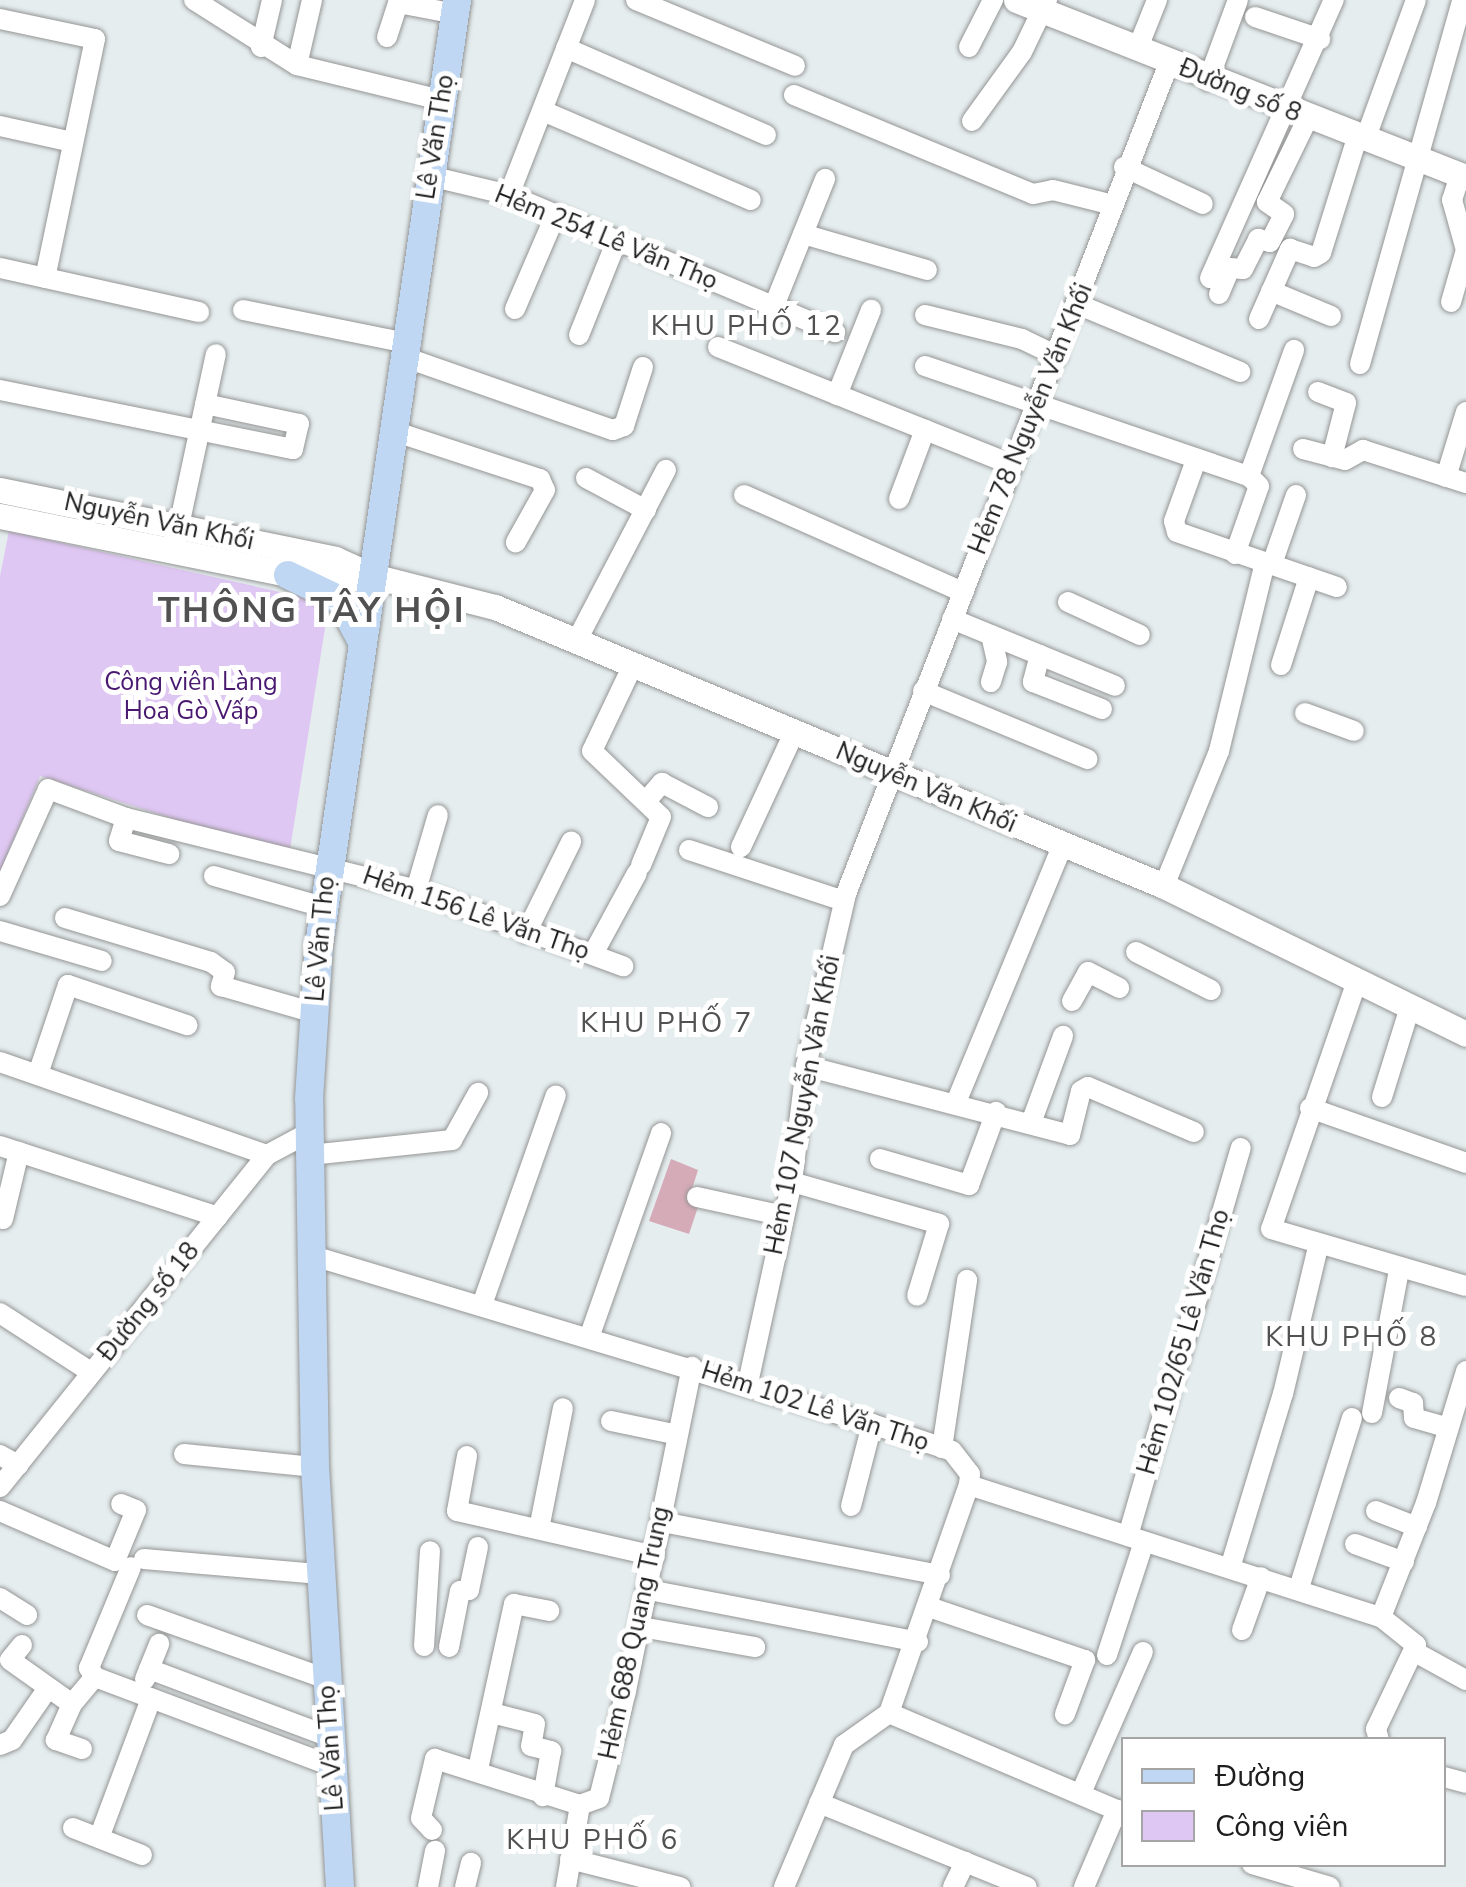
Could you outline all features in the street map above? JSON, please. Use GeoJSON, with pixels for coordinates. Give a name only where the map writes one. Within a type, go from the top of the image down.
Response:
{"type":"FeatureCollection","features":[{"type":"Feature","properties":{"kind":"main road","name":"Lê Văn Thọ"},"geometry":{"type":"LineString","coordinates":[[340,1887],[315,1466],[310,1255],[314,1013],[328,866],[456,7]]}},
{"type":"Feature","properties":{"kind":"main road"},"geometry":{"type":"LineString","coordinates":[[288,575],[340,600],[361,640]]}},
{"type":"Feature","properties":{"kind":"street"},"geometry":{"type":"LineString","coordinates":[[194,0],[261,47],[296,66],[441,100]]}},
{"type":"Feature","properties":{"kind":"street"},"geometry":{"type":"LineString","coordinates":[[261,47],[272,0]]}},
{"type":"Feature","properties":{"kind":"street"},"geometry":{"type":"LineString","coordinates":[[296,66],[312,0]]}},
{"type":"Feature","properties":{"kind":"street"},"geometry":{"type":"LineString","coordinates":[[509,195],[585,0]]}},
{"type":"Feature","properties":{"kind":"street"},"geometry":{"type":"LineString","coordinates":[[636,0],[795,66]]}},
{"type":"Feature","properties":{"kind":"street"},"geometry":{"type":"LineString","coordinates":[[969,47],[993,0]]}},
{"type":"Feature","properties":{"kind":"street","name":"Đường số 8"},"geometry":{"type":"LineString","coordinates":[[1016,0],[1045,6],[1208,81],[1463,176]]}},
{"type":"Feature","properties":{"kind":"street"},"geometry":{"type":"LineString","coordinates":[[1137,50],[1158,0]]}},
{"type":"Feature","properties":{"kind":"street"},"geometry":{"type":"LineString","coordinates":[[1208,81],[1238,0]]}},
{"type":"Feature","properties":{"kind":"street"},"geometry":{"type":"LineString","coordinates":[[1299,115],[1214,286],[1230,268],[1243,269],[1258,238],[1270,242],[1284,214],[1267,202],[1299,115],[1334,0]]}},
{"type":"Feature","properties":{"kind":"street"},"geometry":{"type":"LineString","coordinates":[[1259,318],[1290,249],[1314,257],[1321,252],[1416,0]]}},
{"type":"Feature","properties":{"kind":"street"},"geometry":{"type":"LineString","coordinates":[[1360,364],[1462,0]]}},
{"type":"Feature","properties":{"kind":"street"},"geometry":{"type":"LineString","coordinates":[[387,37],[398,3],[456,7]]}},
{"type":"Feature","properties":{"kind":"street"},"geometry":{"type":"LineString","coordinates":[[972,121],[1045,6]]}},
{"type":"Feature","properties":{"kind":"street"},"geometry":{"type":"LineString","coordinates":[[1255,17],[1320,39]]}},
{"type":"Feature","properties":{"kind":"street"},"geometry":{"type":"LineString","coordinates":[[0,19],[95,38],[46,278]]}},
{"type":"Feature","properties":{"kind":"street"},"geometry":{"type":"LineString","coordinates":[[566,48],[766,135]]}},
{"type":"Feature","properties":{"kind":"street","name":"Hẻm 78 Nguyễn Văn Khối"},"geometry":{"type":"LineString","coordinates":[[890,774],[1078,304],[1124,166],[1169,63]]}},
{"type":"Feature","properties":{"kind":"street"},"geometry":{"type":"LineString","coordinates":[[794,95],[1033,194],[1054,190],[1113,205]]}},
{"type":"Feature","properties":{"kind":"street"},"geometry":{"type":"LineString","coordinates":[[543,110],[751,200]]}},
{"type":"Feature","properties":{"kind":"street"},"geometry":{"type":"LineString","coordinates":[[0,126],[72,142]]}},
{"type":"Feature","properties":{"kind":"street"},"geometry":{"type":"LineString","coordinates":[[1124,166],[1203,204]]}},
{"type":"Feature","properties":{"kind":"street","name":"Hẻm 254 Lê Văn Thọ"},"geometry":{"type":"LineString","coordinates":[[430,176],[509,195],[836,332]]}},
{"type":"Feature","properties":{"kind":"street"},"geometry":{"type":"LineString","coordinates":[[1451,302],[1466,250],[1452,200],[1463,176]]}},
{"type":"Feature","properties":{"kind":"street"},"geometry":{"type":"LineString","coordinates":[[774,306],[826,179]]}},
{"type":"Feature","properties":{"kind":"street"},"geometry":{"type":"LineString","coordinates":[[516,309],[556,214]]}},
{"type":"Feature","properties":{"kind":"street"},"geometry":{"type":"LineString","coordinates":[[804,234],[927,270]]}},
{"type":"Feature","properties":{"kind":"street"},"geometry":{"type":"LineString","coordinates":[[579,335],[616,240]]}},
{"type":"Feature","properties":{"kind":"street"},"geometry":{"type":"LineString","coordinates":[[0,268],[198,312]]}},
{"type":"Feature","properties":{"kind":"street"},"geometry":{"type":"LineString","coordinates":[[1271,291],[1331,316]]}},
{"type":"Feature","properties":{"kind":"street"},"geometry":{"type":"LineString","coordinates":[[1078,304],[1240,372]]}},
{"type":"Feature","properties":{"kind":"street"},"geometry":{"type":"LineString","coordinates":[[243,310],[405,350],[612,430],[624,426],[643,367]]}},
{"type":"Feature","properties":{"kind":"street"},"geometry":{"type":"LineString","coordinates":[[837,395],[871,310]]}},
{"type":"Feature","properties":{"kind":"street"},"geometry":{"type":"LineString","coordinates":[[925,315],[1022,339],[1057,356]]}},
{"type":"Feature","properties":{"kind":"street"},"geometry":{"type":"LineString","coordinates":[[718,348],[1013,465]]}},
{"type":"Feature","properties":{"kind":"street"},"geometry":{"type":"LineString","coordinates":[[1249,476],[1294,350]]}},
{"type":"Feature","properties":{"kind":"street"},"geometry":{"type":"LineString","coordinates":[[174,552],[216,354]]}},
{"type":"Feature","properties":{"kind":"street"},"geometry":{"type":"LineString","coordinates":[[926,366],[1249,476],[1259,486],[1234,554]]}},
{"type":"Feature","properties":{"kind":"street"},"geometry":{"type":"LineString","coordinates":[[0,390],[294,450],[299,424],[205,404]]}},
{"type":"Feature","properties":{"kind":"street"},"geometry":{"type":"LineString","coordinates":[[1318,392],[1346,403],[1332,457]]}},
{"type":"Feature","properties":{"kind":"street"},"geometry":{"type":"LineString","coordinates":[[1303,449],[1352,459],[1363,450],[1456,480],[1466,412]]}},
{"type":"Feature","properties":{"kind":"street"},"geometry":{"type":"LineString","coordinates":[[898,499],[925,430]]}},
{"type":"Feature","properties":{"kind":"street"},"geometry":{"type":"LineString","coordinates":[[393,431],[540,479],[546,490],[516,542]]}},
{"type":"Feature","properties":{"kind":"street"},"geometry":{"type":"LineString","coordinates":[[1196,460],[1174,528],[1234,554],[1336,586]]}},
{"type":"Feature","properties":{"kind":"street"},"geometry":{"type":"LineString","coordinates":[[577,640],[666,470]]}},
{"type":"Feature","properties":{"kind":"street"},"geometry":{"type":"LineString","coordinates":[[586,478],[646,510]]}},
{"type":"Feature","properties":{"kind":"street","name":"Nguyễn Văn Khối"},"geometry":{"type":"LineString","coordinates":[[0,490],[334,559],[373,576],[496,607],[1164,886],[1466,1034]]}},
{"type":"Feature","properties":{"kind":"street"},"geometry":{"type":"LineString","coordinates":[[1164,886],[1219,751],[1269,563],[1296,494]]}},
{"type":"Feature","properties":{"kind":"street"},"geometry":{"type":"LineString","coordinates":[[744,495],[963,592]]}},
{"type":"Feature","properties":{"kind":"street","name":"Nguyễn Văn Khối"},"geometry":{"type":"LineString","coordinates":[[0,516],[328,582],[373,576]]}},
{"type":"Feature","properties":{"kind":"street"},"geometry":{"type":"LineString","coordinates":[[1282,665],[1309,578]]}},
{"type":"Feature","properties":{"kind":"street"},"geometry":{"type":"LineString","coordinates":[[1068,602],[1140,635]]}},
{"type":"Feature","properties":{"kind":"street"},"geometry":{"type":"LineString","coordinates":[[952,620],[1115,686]]}},
{"type":"Feature","properties":{"kind":"street"},"geometry":{"type":"LineString","coordinates":[[991,636],[997,662],[992,682]]}},
{"type":"Feature","properties":{"kind":"street"},"geometry":{"type":"LineString","coordinates":[[1040,656],[1033,682],[1102,709]]}},
{"type":"Feature","properties":{"kind":"street"},"geometry":{"type":"LineString","coordinates":[[593,954],[639,869],[661,816],[592,750],[634,665]]}},
{"type":"Feature","properties":{"kind":"street"},"geometry":{"type":"LineString","coordinates":[[923,691],[1087,759]]}},
{"type":"Feature","properties":{"kind":"street"},"geometry":{"type":"LineString","coordinates":[[1305,712],[1354,731]]}},
{"type":"Feature","properties":{"kind":"street"},"geometry":{"type":"LineString","coordinates":[[741,847],[794,732]]}},
{"type":"Feature","properties":{"kind":"street","name":"Hẻm 107 Nguyễn Văn Khối"},"geometry":{"type":"LineString","coordinates":[[748,1383],[792,1182],[806,1066],[844,902],[890,774]]}},
{"type":"Feature","properties":{"kind":"street"},"geometry":{"type":"LineString","coordinates":[[648,800],[662,783],[708,806]]}},
{"type":"Feature","properties":{"kind":"street","name":"Hẻm 156 Lê Văn Thọ"},"geometry":{"type":"LineString","coordinates":[[0,896],[48,789],[126,818],[416,890],[623,966]]}},
{"type":"Feature","properties":{"kind":"street"},"geometry":{"type":"LineString","coordinates":[[416,890],[438,815]]}},
{"type":"Feature","properties":{"kind":"street"},"geometry":{"type":"LineString","coordinates":[[126,818],[119,841],[169,854]]}},
{"type":"Feature","properties":{"kind":"street"},"geometry":{"type":"LineString","coordinates":[[526,932],[571,842]]}},
{"type":"Feature","properties":{"kind":"street"},"geometry":{"type":"LineString","coordinates":[[957,1100],[1063,844]]}},
{"type":"Feature","properties":{"kind":"street"},"geometry":{"type":"LineString","coordinates":[[689,850],[844,902]]}},
{"type":"Feature","properties":{"kind":"street"},"geometry":{"type":"LineString","coordinates":[[214,876],[323,908]]}},
{"type":"Feature","properties":{"kind":"street"},"geometry":{"type":"LineString","coordinates":[[65,918],[210,962],[225,972],[221,986],[314,1013]]}},
{"type":"Feature","properties":{"kind":"street"},"geometry":{"type":"LineString","coordinates":[[0,932],[102,961]]}},
{"type":"Feature","properties":{"kind":"street"},"geometry":{"type":"LineString","coordinates":[[1136,952],[1210,990]]}},
{"type":"Feature","properties":{"kind":"street"},"geometry":{"type":"LineString","coordinates":[[1072,1001],[1088,972],[1119,988]]}},
{"type":"Feature","properties":{"kind":"street"},"geometry":{"type":"LineString","coordinates":[[1356,982],[1270,1229],[1318,1247],[1466,1286]]}},
{"type":"Feature","properties":{"kind":"street"},"geometry":{"type":"LineString","coordinates":[[38,1074],[68,985],[187,1024]]}},
{"type":"Feature","properties":{"kind":"street"},"geometry":{"type":"LineString","coordinates":[[1382,1096],[1410,1007]]}},
{"type":"Feature","properties":{"kind":"street"},"geometry":{"type":"LineString","coordinates":[[1031,1123],[1063,1036]]}},
{"type":"Feature","properties":{"kind":"street"},"geometry":{"type":"LineString","coordinates":[[0,1062],[267,1155]]}},
{"type":"Feature","properties":{"kind":"street"},"geometry":{"type":"LineString","coordinates":[[806,1066],[957,1100],[1070,1135],[1080,1090],[1088,1087],[1194,1132]]}},
{"type":"Feature","properties":{"kind":"street"},"geometry":{"type":"LineString","coordinates":[[310,1144],[452,1140],[478,1093]]}},
{"type":"Feature","properties":{"kind":"street"},"geometry":{"type":"LineString","coordinates":[[483,1302],[556,1096]]}},
{"type":"Feature","properties":{"kind":"street"},"geometry":{"type":"LineString","coordinates":[[1310,1108],[1466,1162]]}},
{"type":"Feature","properties":{"kind":"street"},"geometry":{"type":"LineString","coordinates":[[880,1159],[970,1185],[996,1112]]}},
{"type":"Feature","properties":{"kind":"street"},"geometry":{"type":"LineString","coordinates":[[590,1336],[661,1133]]}},
{"type":"Feature","properties":{"kind":"street","name":"Đường số 18"},"geometry":{"type":"LineString","coordinates":[[0,1486],[9,1460],[91,1372],[267,1155],[310,1144]]}},
{"type":"Feature","properties":{"kind":"street","name":"Hẻm 102/65 Lê Văn Thọ"},"geometry":{"type":"LineString","coordinates":[[1107,1655],[1241,1148]]}},
{"type":"Feature","properties":{"kind":"street"},"geometry":{"type":"LineString","coordinates":[[3,1219],[9,1149],[218,1216]]}},
{"type":"Feature","properties":{"kind":"street"},"geometry":{"type":"LineString","coordinates":[[792,1182],[939,1224],[917,1296]]}},
{"type":"Feature","properties":{"kind":"street"},"geometry":{"type":"LineString","coordinates":[[697,1197],[784,1216]]}},
{"type":"Feature","properties":{"kind":"street"},"geometry":{"type":"LineString","coordinates":[[1230,1568],[1283,1394],[1318,1247]]}},
{"type":"Feature","properties":{"kind":"street","name":"Hẻm 102 Lê Văn Thọ"},"geometry":{"type":"LineString","coordinates":[[310,1255],[483,1302],[748,1383],[942,1448],[964,1463],[969,1485]]}},
{"type":"Feature","properties":{"kind":"street"},"geometry":{"type":"LineString","coordinates":[[1300,1588],[1362,1416],[1399,1270]]}},
{"type":"Feature","properties":{"kind":"street"},"geometry":{"type":"LineString","coordinates":[[942,1448],[967,1280]]}},
{"type":"Feature","properties":{"kind":"street"},"geometry":{"type":"LineString","coordinates":[[0,1313],[91,1372]]}},
{"type":"Feature","properties":{"kind":"street","name":"Hẻm 688 Quang Trung"},"geometry":{"type":"LineString","coordinates":[[566,1887],[580,1805],[599,1798],[649,1590],[674,1434],[692,1367]]}},
{"type":"Feature","properties":{"kind":"street"},"geometry":{"type":"LineString","coordinates":[[1381,1616],[1417,1526],[1466,1371]]}},
{"type":"Feature","properties":{"kind":"street"},"geometry":{"type":"LineString","coordinates":[[1399,1398],[1413,1403],[1414,1418],[1448,1428]]}},
{"type":"Feature","properties":{"kind":"street"},"geometry":{"type":"LineString","coordinates":[[539,1529],[563,1408]]}},
{"type":"Feature","properties":{"kind":"street"},"geometry":{"type":"LineString","coordinates":[[611,1421],[674,1434]]}},
{"type":"Feature","properties":{"kind":"street"},"geometry":{"type":"LineString","coordinates":[[851,1506],[872,1424]]}},
{"type":"Feature","properties":{"kind":"street"},"geometry":{"type":"LineString","coordinates":[[184,1454],[315,1466]]}},
{"type":"Feature","properties":{"kind":"street"},"geometry":{"type":"LineString","coordinates":[[467,1456],[457,1511],[655,1556]]}},
{"type":"Feature","properties":{"kind":"street"},"geometry":{"type":"LineString","coordinates":[[784,1887],[844,1745],[890,1713],[918,1642],[969,1485],[1381,1616],[1410,1635],[1415,1652],[1376,1729],[1378,1737]]}},
{"type":"Feature","properties":{"kind":"street"},"geometry":{"type":"LineString","coordinates":[[122,1504],[136,1510],[130,1562],[89,1668],[95,1677],[332,1766]]}},
{"type":"Feature","properties":{"kind":"street"},"geometry":{"type":"LineString","coordinates":[[0,1511],[130,1562],[320,1574]]}},
{"type":"Feature","properties":{"kind":"street"},"geometry":{"type":"LineString","coordinates":[[1376,1512],[1417,1526]]}},
{"type":"Feature","properties":{"kind":"street"},"geometry":{"type":"LineString","coordinates":[[662,1522],[940,1575]]}},
{"type":"Feature","properties":{"kind":"street"},"geometry":{"type":"LineString","coordinates":[[1355,1544],[1404,1562]]}},
{"type":"Feature","properties":{"kind":"street"},"geometry":{"type":"LineString","coordinates":[[449,1647],[478,1547]]}},
{"type":"Feature","properties":{"kind":"street"},"geometry":{"type":"LineString","coordinates":[[424,1646],[430,1551]]}},
{"type":"Feature","properties":{"kind":"street"},"geometry":{"type":"LineString","coordinates":[[1242,1630],[1261,1577]]}},
{"type":"Feature","properties":{"kind":"street"},"geometry":{"type":"LineString","coordinates":[[649,1590],[918,1642]]}},
{"type":"Feature","properties":{"kind":"street"},"geometry":{"type":"LineString","coordinates":[[0,1598],[27,1615]]}},
{"type":"Feature","properties":{"kind":"street"},"geometry":{"type":"LineString","coordinates":[[478,1770],[514,1604],[549,1611]]}},
{"type":"Feature","properties":{"kind":"street"},"geometry":{"type":"LineString","coordinates":[[930,1607],[1085,1660],[1065,1714]]}},
{"type":"Feature","properties":{"kind":"street"},"geometry":{"type":"LineString","coordinates":[[147,1616],[326,1678]]}},
{"type":"Feature","properties":{"kind":"street"},"geometry":{"type":"LineString","coordinates":[[640,1626],[755,1648]]}},
{"type":"Feature","properties":{"kind":"street"},"geometry":{"type":"LineString","coordinates":[[100,1838],[159,1644]]}},
{"type":"Feature","properties":{"kind":"street"},"geometry":{"type":"LineString","coordinates":[[22,1645],[10,1660],[72,1704]]}},
{"type":"Feature","properties":{"kind":"street"},"geometry":{"type":"LineString","coordinates":[[1081,1793],[1143,1652]]}},
{"type":"Feature","properties":{"kind":"street"},"geometry":{"type":"LineString","coordinates":[[1415,1652],[1466,1680]]}},
{"type":"Feature","properties":{"kind":"street"},"geometry":{"type":"LineString","coordinates":[[149,1669],[330,1737]]}},
{"type":"Feature","properties":{"kind":"street"},"geometry":{"type":"LineString","coordinates":[[82,1749],[56,1740],[72,1704],[95,1677]]}},
{"type":"Feature","properties":{"kind":"street"},"geometry":{"type":"LineString","coordinates":[[0,1745],[12,1740],[48,1688]]}},
{"type":"Feature","properties":{"kind":"street"},"geometry":{"type":"LineString","coordinates":[[890,1713],[1120,1811],[1084,1887]]}},
{"type":"Feature","properties":{"kind":"street"},"geometry":{"type":"LineString","coordinates":[[492,1714],[535,1724],[531,1746],[551,1751],[543,1796]]}},
{"type":"Feature","properties":{"kind":"street"},"geometry":{"type":"LineString","coordinates":[[428,1887],[434,1841],[421,1818],[435,1759],[580,1805]]}},
{"type":"Feature","properties":{"kind":"street"},"geometry":{"type":"LineString","coordinates":[[819,1803],[1027,1887]]}},
{"type":"Feature","properties":{"kind":"street"},"geometry":{"type":"LineString","coordinates":[[73,1828],[142,1855]]}},
{"type":"Feature","properties":{"kind":"street"},"geometry":{"type":"LineString","coordinates":[[570,1859],[680,1887]]}},
{"type":"Feature","properties":{"kind":"street"},"geometry":{"type":"LineString","coordinates":[[953,1887],[964,1862]]}},
{"type":"Feature","properties":{"kind":"street"},"geometry":{"type":"LineString","coordinates":[[465,1887],[470,1864]]}},
{"type":"Feature","properties":{"kind":"street"},"geometry":{"type":"LineString","coordinates":[[1262,1867],[1330,1887]]}},
{"type":"Feature","properties":{"kind":"green space","name":"Công viên Làng Hoa Gò Vấp"},"geometry":{"type":"Polygon","coordinates":[[[9,531],[329,603],[289,856],[40,776],[0,873],[0,576],[9,531]]]}},
{"type":"Feature","properties":{"kind":"shaded area"},"geometry":{"type":"Polygon","coordinates":[[[671,1159],[698,1170],[688,1202],[698,1207],[689,1234],[649,1221],[671,1159]]]}},
{"type":"Feature","properties":{"kind":"district","name":"KHU PHỐ 12"},"geometry":{"type":"Point","coordinates":[747,326]}},
{"type":"Feature","properties":{"kind":"district","name":"THÔNG TÂY HỘI"},"geometry":{"type":"Point","coordinates":[312,611]}},
{"type":"Feature","properties":{"kind":"district","name":"KHU PHỐ 7"},"geometry":{"type":"Point","coordinates":[667,1023]}},
{"type":"Feature","properties":{"kind":"district","name":"KHU PHỐ 8"},"geometry":{"type":"Point","coordinates":[1352,1337]}},
{"type":"Feature","properties":{"kind":"district","name":"KHU PHỐ 6"},"geometry":{"type":"Point","coordinates":[593,1840]}}]}
